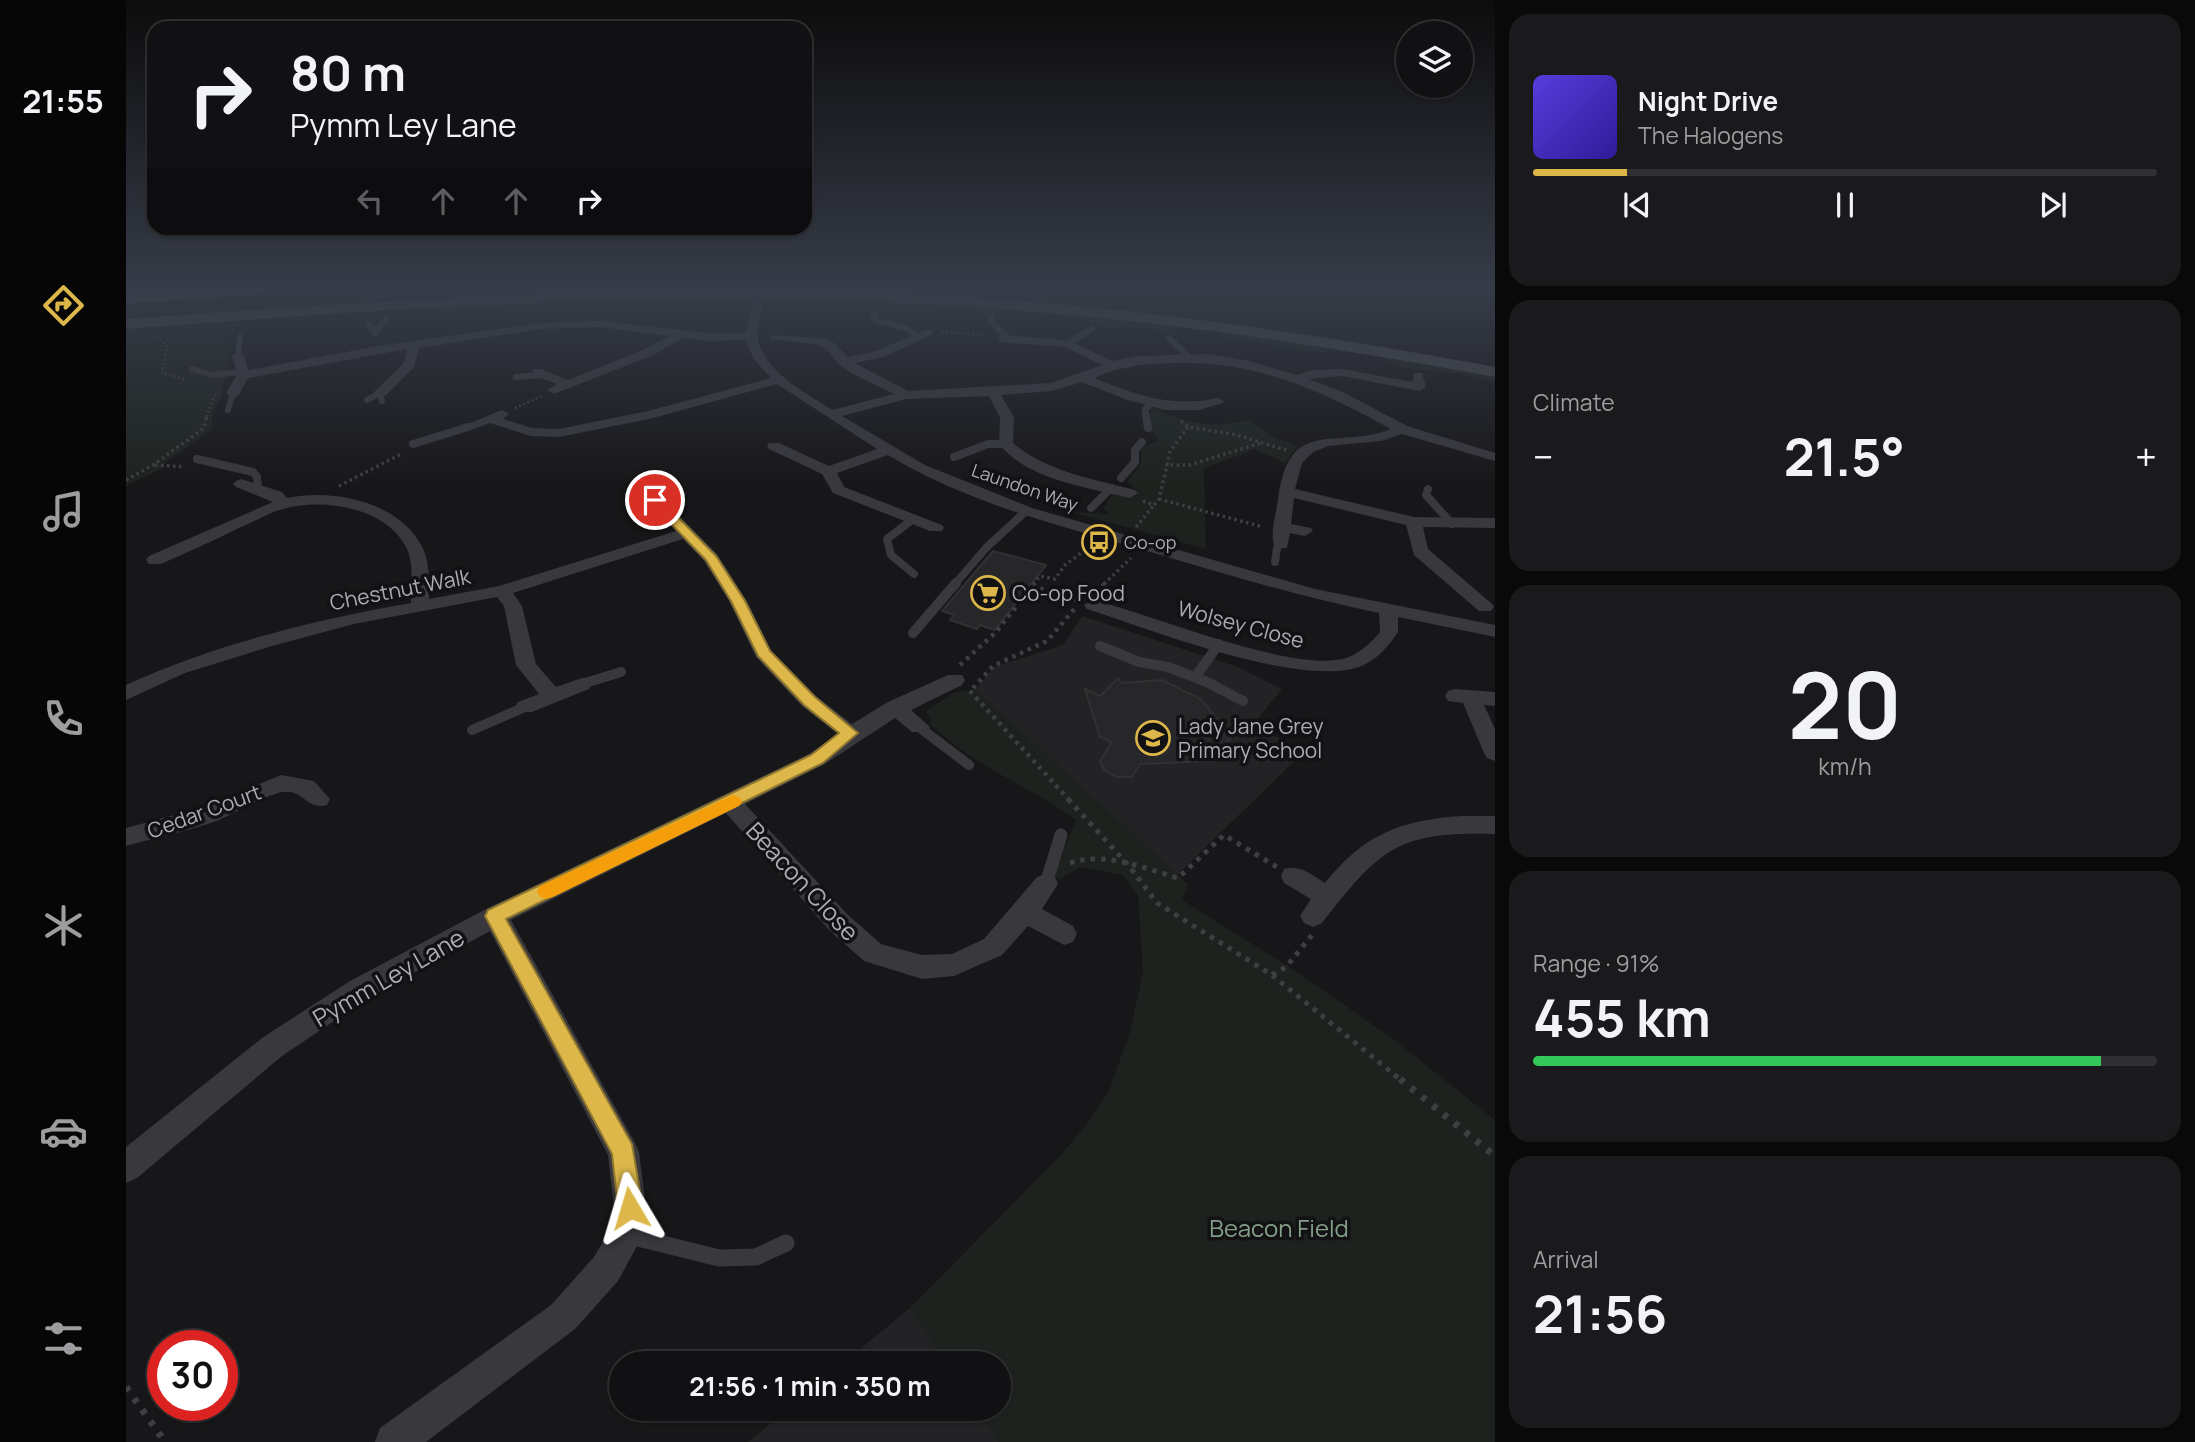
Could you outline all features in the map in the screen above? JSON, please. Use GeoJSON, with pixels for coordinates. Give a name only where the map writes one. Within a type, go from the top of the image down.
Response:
{"type":"FeatureCollection","features":[{"type":"Feature","properties":{"kind":"street"},"geometry":{"type":"LineString","coordinates":[[242,374],[354,354]]}},
{"type":"Feature","properties":{"kind":"street"},"geometry":{"type":"LineString","coordinates":[[384,393],[410,364],[412,354]]}},
{"type":"Feature","properties":{"kind":"street"},"geometry":{"type":"LineString","coordinates":[[554,390],[643,354]]}},
{"type":"Feature","properties":{"kind":"street","name":"Laundon Way"},"geometry":{"type":"LineString","coordinates":[[758,354],[779,380],[888,450],[920,468],[1026,511],[1312,594],[1495,631]]}},
{"type":"Feature","properties":{"kind":"street"},"geometry":{"type":"LineString","coordinates":[[838,354],[845,362],[906,395]]}},
{"type":"Feature","properties":{"kind":"street"},"geometry":{"type":"LineString","coordinates":[[845,362],[879,354]]}},
{"type":"Feature","properties":{"kind":"street"},"geometry":{"type":"LineString","coordinates":[[1090,354],[1112,365]]}},
{"type":"Feature","properties":{"kind":"street"},"geometry":{"type":"LineString","coordinates":[[1401,354],[1495,372]]}},
{"type":"Feature","properties":{"kind":"street"},"geometry":{"type":"LineString","coordinates":[[233,393],[242,374],[238,355]]}},
{"type":"Feature","properties":{"kind":"street"},"geometry":{"type":"LineString","coordinates":[[830,415],[906,395],[993,393],[1052,387],[1083,379],[1112,365],[1155,358],[1189,357],[1249,365],[1297,379],[1338,395],[1402,429],[1441,443],[1495,457]]}},
{"type":"Feature","properties":{"kind":"street"},"geometry":{"type":"LineString","coordinates":[[1297,379],[1312,372],[1330,371],[1420,387],[1418,376]]}},
{"type":"Feature","properties":{"kind":"street"},"geometry":{"type":"LineString","coordinates":[[541,373],[567,384]]}},
{"type":"Feature","properties":{"kind":"street"},"geometry":{"type":"LineString","coordinates":[[1083,379],[1169,408],[1196,408],[1218,402]]}},
{"type":"Feature","properties":{"kind":"street"},"geometry":{"type":"LineString","coordinates":[[490,419],[531,432],[559,433],[649,415],[779,380]]}},
{"type":"Feature","properties":{"kind":"street"},"geometry":{"type":"LineString","coordinates":[[384,393],[408,384]]}},
{"type":"Feature","properties":{"kind":"street"},"geometry":{"type":"LineString","coordinates":[[993,393],[1007,417],[1006,444],[1014,453],[1029,462],[1116,483],[1130,493]]}},
{"type":"Feature","properties":{"kind":"street"},"geometry":{"type":"LineString","coordinates":[[468,428],[508,412]]}},
{"type":"Feature","properties":{"kind":"street"},"geometry":{"type":"LineString","coordinates":[[1305,531],[1282,534],[1286,492],[1300,456],[1311,448],[1329,443],[1383,437],[1402,429]]}},
{"type":"Feature","properties":{"kind":"street"},"geometry":{"type":"LineString","coordinates":[[774,446],[828,471],[838,490],[936,528]]}},
{"type":"Feature","properties":{"kind":"street"},"geometry":{"type":"LineString","coordinates":[[828,471],[888,450]]}},
{"type":"Feature","properties":{"kind":"street"},"geometry":{"type":"LineString","coordinates":[[258,488],[275,478]]}},
{"type":"Feature","properties":{"kind":"street"},"geometry":{"type":"LineString","coordinates":[[241,484],[276,495],[283,503]]}},
{"type":"Feature","properties":{"kind":"street"},"geometry":{"type":"LineString","coordinates":[[640,484],[711,558],[738,601],[764,653],[809,701],[850,733]]}},
{"type":"Feature","properties":{"kind":"street"},"geometry":{"type":"LineString","coordinates":[[1286,492],[1414,522],[1452,524],[1491,518]]}},
{"type":"Feature","properties":{"kind":"street"},"geometry":{"type":"LineString","coordinates":[[155,560],[283,503],[326,499],[358,505],[382,516],[401,530],[414,547],[420,569],[420,607]]}},
{"type":"Feature","properties":{"kind":"street"},"geometry":{"type":"LineString","coordinates":[[1414,522],[1420,551],[1469,593],[1491,603]]}},
{"type":"Feature","properties":{"kind":"street","name":"Chestnut Walk"},"geometry":{"type":"LineString","coordinates":[[126,693],[178,669],[265,642],[352,619],[502,591],[685,533]]}},
{"type":"Feature","properties":{"kind":"street"},"geometry":{"type":"LineString","coordinates":[[502,591],[513,606],[526,665],[552,696]]}},
{"type":"Feature","properties":{"kind":"street","name":"Wolsey Close"},"geometry":{"type":"LineString","coordinates":[[1086,603],[1292,664],[1322,667],[1345,665],[1371,653],[1389,632],[1388,611]]}},
{"type":"Feature","properties":{"kind":"street"},"geometry":{"type":"LineString","coordinates":[[525,707],[582,684]]}},
{"type":"Feature","properties":{"kind":"street","name":"Pymm Ley Lane"},"geometry":{"type":"LineString","coordinates":[[126,1167],[284,1040],[360,989],[495,916],[817,759],[850,733],[895,708],[963,685]]}},
{"type":"Feature","properties":{"kind":"street"},"geometry":{"type":"LineString","coordinates":[[1495,699],[1463,697],[1495,753]]}},
{"type":"Feature","properties":{"kind":"street"},"geometry":{"type":"LineString","coordinates":[[895,708],[919,727]]}},
{"type":"Feature","properties":{"kind":"street","name":"Cedar Court"},"geometry":{"type":"LineString","coordinates":[[126,837],[209,814],[283,773],[306,787],[319,799]]}},
{"type":"Feature","properties":{"kind":"street","name":"Beacon Close"},"geometry":{"type":"LineString","coordinates":[[730,803],[839,923],[873,953],[922,967],[954,965],[993,947],[1046,884]]}},
{"type":"Feature","properties":{"kind":"street"},"geometry":{"type":"LineString","coordinates":[[1293,876],[1321,907],[1367,854],[1390,840],[1423,830],[1463,823],[1495,825]]}},
{"type":"Feature","properties":{"kind":"street"},"geometry":{"type":"LineString","coordinates":[[1025,912],[1064,934]]}},
{"type":"Feature","properties":{"kind":"street"},"geometry":{"type":"LineString","coordinates":[[394,1442],[563,1317],[606,1269],[626,1235],[630,1208],[623,1152],[495,916]]}},
{"type":"Feature","properties":{"kind":"lane"},"geometry":{"type":"LineString","coordinates":[[192,369],[212,375],[242,374]]}},
{"type":"Feature","properties":{"kind":"lane"},"geometry":{"type":"LineString","coordinates":[[516,377],[541,373]]}},
{"type":"Feature","properties":{"kind":"lane"},"geometry":{"type":"LineString","coordinates":[[228,410],[233,393]]}},
{"type":"Feature","properties":{"kind":"lane"},"geometry":{"type":"LineString","coordinates":[[367,400],[384,393]]}},
{"type":"Feature","properties":{"kind":"lane"},"geometry":{"type":"LineString","coordinates":[[1148,428],[1145,409],[1152,404]]}},
{"type":"Feature","properties":{"kind":"lane"},"geometry":{"type":"LineString","coordinates":[[413,447],[468,428]]}},
{"type":"Feature","properties":{"kind":"lane"},"geometry":{"type":"LineString","coordinates":[[1091,508],[1135,462],[1135,450],[1142,442]]}},
{"type":"Feature","properties":{"kind":"lane"},"geometry":{"type":"LineString","coordinates":[[954,457],[988,444],[1006,444]]}},
{"type":"Feature","properties":{"kind":"lane"},"geometry":{"type":"LineString","coordinates":[[197,459],[253,472],[257,477],[258,488]]}},
{"type":"Feature","properties":{"kind":"lane"},"geometry":{"type":"LineString","coordinates":[[1428,489],[1426,495],[1452,524]]}},
{"type":"Feature","properties":{"kind":"lane"},"geometry":{"type":"LineString","coordinates":[[913,633],[986,548],[1026,511]]}},
{"type":"Feature","properties":{"kind":"lane"},"geometry":{"type":"LineString","coordinates":[[913,519],[887,539],[891,555],[914,575]]}},
{"type":"Feature","properties":{"kind":"lane"},"geometry":{"type":"LineString","coordinates":[[1275,562],[1282,534]]}},
{"type":"Feature","properties":{"kind":"lane"},"geometry":{"type":"LineString","coordinates":[[1195,677],[1219,644]]}},
{"type":"Feature","properties":{"kind":"lane"},"geometry":{"type":"LineString","coordinates":[[1100,646],[1139,662],[1168,667],[1195,677],[1244,701]]}},
{"type":"Feature","properties":{"kind":"lane"},"geometry":{"type":"LineString","coordinates":[[582,684],[621,672]]}},
{"type":"Feature","properties":{"kind":"lane"},"geometry":{"type":"LineString","coordinates":[[472,730],[525,707]]}},
{"type":"Feature","properties":{"kind":"lane"},"geometry":{"type":"LineString","coordinates":[[919,727],[969,765]]}},
{"type":"Feature","properties":{"kind":"lane"},"geometry":{"type":"LineString","coordinates":[[1046,884],[1061,835]]}},
{"type":"Feature","properties":{"kind":"lane"},"geometry":{"type":"LineString","coordinates":[[626,1235],[719,1258],[756,1257],[786,1243]]}},
{"type":"Feature","properties":{"kind":"path"},"geometry":{"type":"LineString","coordinates":[[165,354],[162,373],[187,380]]}},
{"type":"Feature","properties":{"kind":"path"},"geometry":{"type":"LineString","coordinates":[[126,480],[153,465],[204,428],[207,413],[220,386]]}},
{"type":"Feature","properties":{"kind":"path"},"geometry":{"type":"LineString","coordinates":[[508,412],[554,390]]}},
{"type":"Feature","properties":{"kind":"path"},"geometry":{"type":"LineString","coordinates":[[1169,408],[1188,427],[1237,435],[1300,456]]}},
{"type":"Feature","properties":{"kind":"path"},"geometry":{"type":"LineString","coordinates":[[1130,493],[1136,499],[1154,505],[1159,499],[1170,451],[1188,427]]}},
{"type":"Feature","properties":{"kind":"path"},"geometry":{"type":"LineString","coordinates":[[1167,464],[1189,465],[1262,443]]}},
{"type":"Feature","properties":{"kind":"path"},"geometry":{"type":"LineString","coordinates":[[326,499],[339,486],[413,447]]}},
{"type":"Feature","properties":{"kind":"path"},"geometry":{"type":"LineString","coordinates":[[1159,499],[1282,534]]}},
{"type":"Feature","properties":{"kind":"path"},"geometry":{"type":"LineString","coordinates":[[1090,547],[1065,565],[1055,579],[1040,576],[996,632],[954,670],[963,685],[1129,866],[1157,903],[1170,914],[1272,975],[1495,1156]]}},
{"type":"Feature","properties":{"kind":"path"},"geometry":{"type":"LineString","coordinates":[[963,685],[993,666],[1047,641],[1132,558],[1119,553]]}},
{"type":"Feature","properties":{"kind":"path"},"geometry":{"type":"LineString","coordinates":[[1032,586],[1086,603]]}},
{"type":"Feature","properties":{"kind":"path"},"geometry":{"type":"LineString","coordinates":[[1046,884],[1058,877],[1070,863],[1082,858],[1101,857],[1178,878],[1224,835],[1293,876]]}},
{"type":"Feature","properties":{"kind":"path"},"geometry":{"type":"LineString","coordinates":[[1272,975],[1286,967],[1318,928],[1321,907]]}},
{"type":"Feature","properties":{"kind":"path"},"geometry":{"type":"LineString","coordinates":[[126,1387],[165,1442]]}},
{"type":"Feature","properties":{"kind":"shaded area","name":"Lady Jane Grey Primary School"},"geometry":{"type":"Polygon","coordinates":[[[1082,616],[1238,667],[1282,689],[1252,726],[1306,750],[1177,875],[975,690],[994,667],[1063,645],[1082,616]]]}},
{"type":"Feature","properties":{"kind":"shaded area"},"geometry":{"type":"Polygon","coordinates":[[[910,1308],[939,1351],[858,1351],[910,1308]]]}},
{"type":"Feature","properties":{"kind":"shaded area"},"geometry":{"type":"Polygon","coordinates":[[[773,1421],[985,1421],[1000,1442],[748,1442],[773,1421]]]}},
{"type":"Feature","properties":{"kind":"green space"},"geometry":{"type":"Polygon","coordinates":[[[126,354],[230,354],[222,395],[212,413],[212,429],[166,462],[164,467],[126,486],[126,354]]]}},
{"type":"Feature","properties":{"kind":"green space"},"geometry":{"type":"Polygon","coordinates":[[[1360,354],[1375,354],[1495,374],[1495,382],[1458,373],[1403,368],[1383,358],[1360,354]]]}},
{"type":"Feature","properties":{"kind":"green space"},"geometry":{"type":"Polygon","coordinates":[[[1151,408],[1200,424],[1228,424],[1250,420],[1274,438],[1298,446],[1285,463],[1255,449],[1204,468],[1206,549],[1071,512],[1109,514],[1103,508],[1113,493],[1133,497],[1138,492],[1127,482],[1141,463],[1142,448],[1158,441],[1151,427],[1151,408]]]}},
{"type":"Feature","properties":{"kind":"green space","name":"Beacon Field"},"geometry":{"type":"Polygon","coordinates":[[[975,690],[1188,884],[1182,900],[1294,970],[1392,1038],[1495,1120],[1495,1442],[1000,1442],[985,1421],[1011,1421],[1011,1351],[939,1351],[910,1308],[1059,1157],[1090,1120],[1109,1091],[1130,1031],[1143,972],[1138,896],[1123,875],[1081,867],[1060,879],[1054,876],[1076,820],[982,764],[929,723],[932,721],[926,713],[927,710],[955,692],[975,690]]]}},
{"type":"Feature","properties":{"kind":"building","name":"Co-op Food"},"geometry":{"type":"Polygon","coordinates":[[[993,551],[1046,565],[995,630],[980,625],[977,629],[950,620],[954,615],[942,611],[993,551]]]}},
{"type":"Feature","properties":{"kind":"building"},"geometry":{"type":"Polygon","coordinates":[[[1118,678],[1121,683],[1162,680],[1201,699],[1231,737],[1214,761],[1140,764],[1132,777],[1117,777],[1105,771],[1100,761],[1112,742],[1100,737],[1085,689],[1100,696],[1118,678]]]}},
{"type":"Feature","properties":{"kind":"slow traffic"},"geometry":{"type":"LineString","coordinates":[[546,891],[733,802]]}},
{"type":"Feature","properties":{"kind":"place","name":"Co-op"},"geometry":{"type":"Point","coordinates":[1099,542]}},
{"type":"Feature","properties":{"kind":"place","name":"Co-op Food"},"geometry":{"type":"Point","coordinates":[988,593]}},
{"type":"Feature","properties":{"kind":"place","name":"Lady Jane Grey Primary School"},"geometry":{"type":"Point","coordinates":[1153,738]}},
{"type":"Feature","properties":{"kind":"route"},"geometry":{"type":"LineString","coordinates":[[630,1208],[623,1152],[495,916],[817,759],[850,733],[809,701],[764,653],[738,601],[711,558],[655,500]]}}]}
